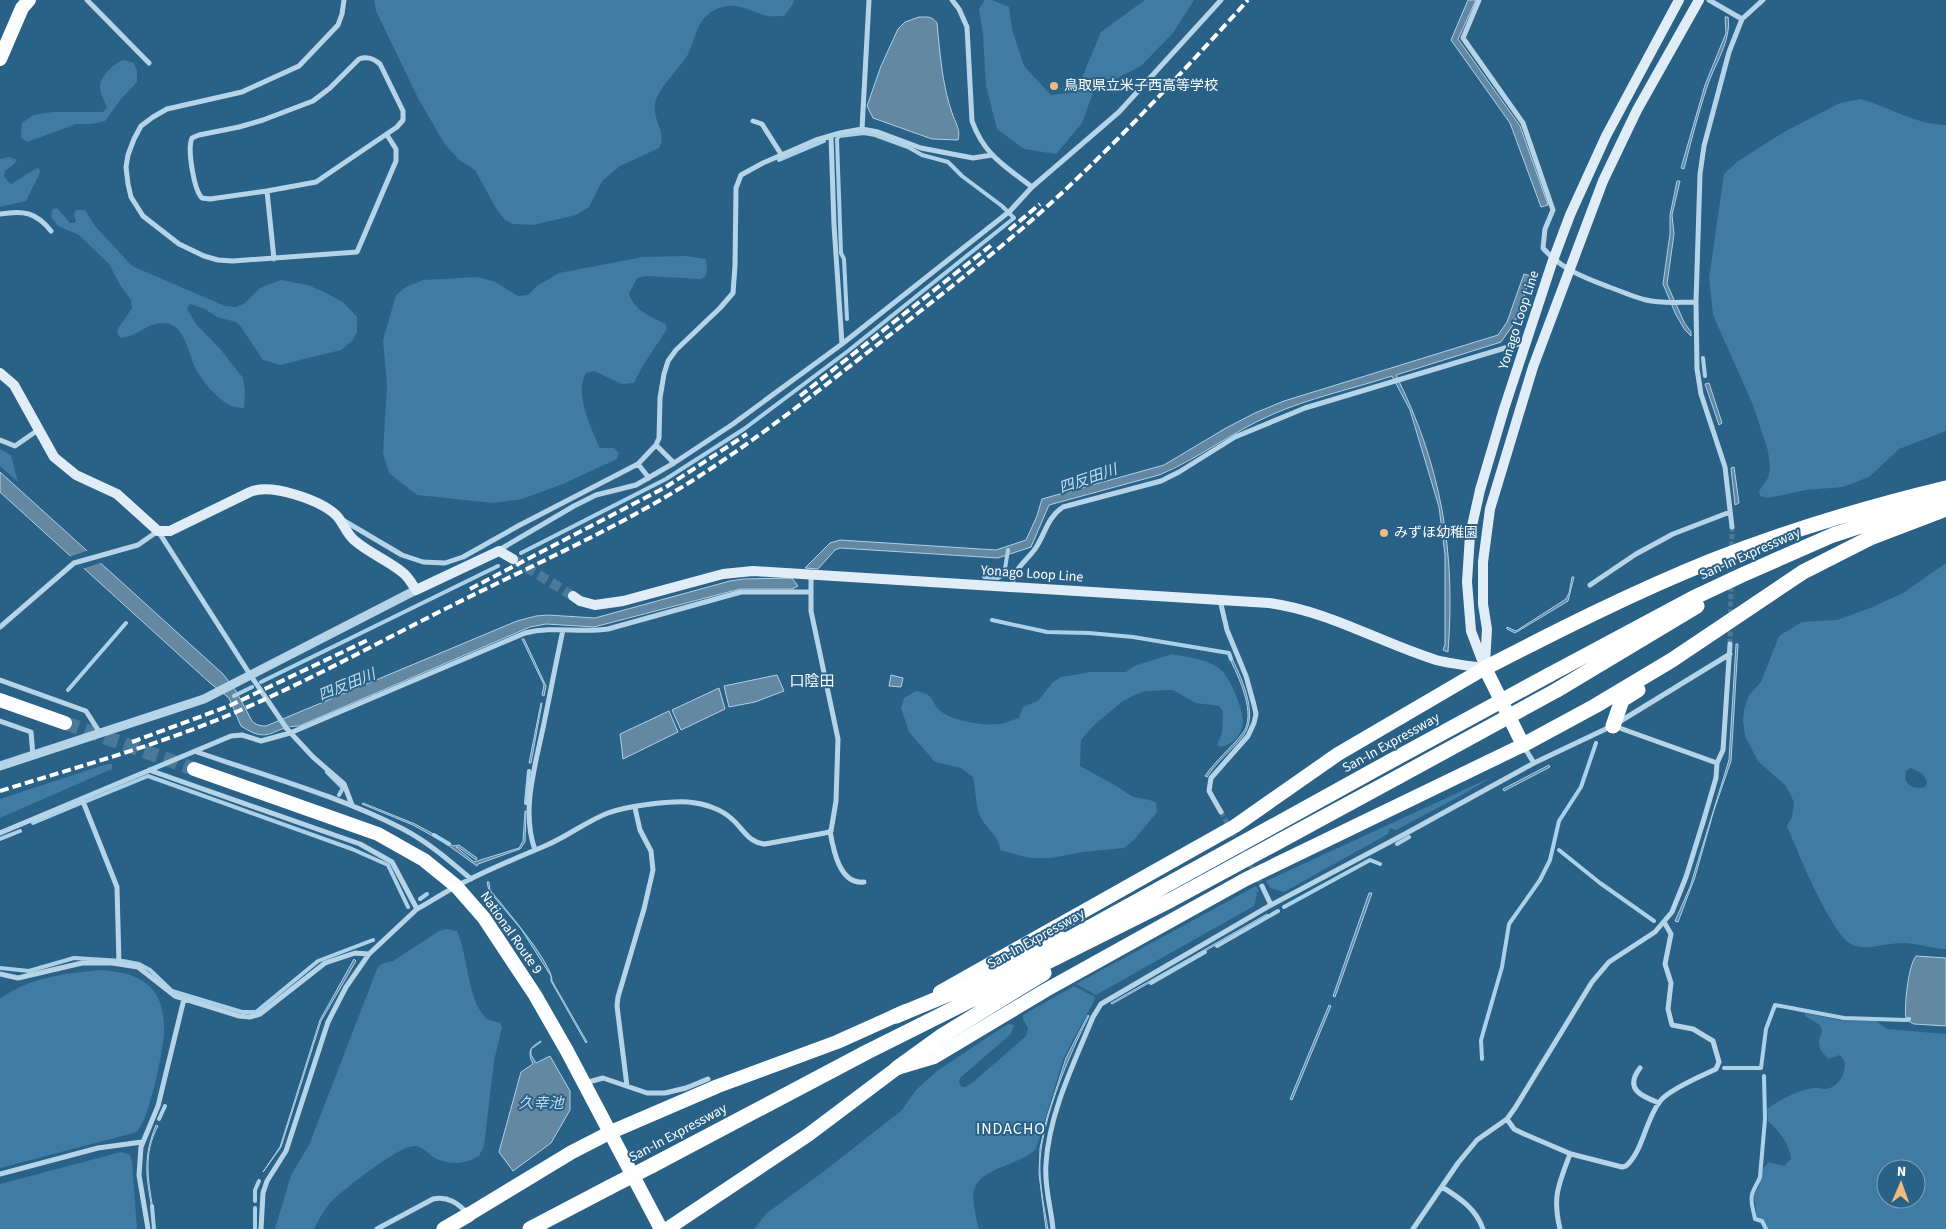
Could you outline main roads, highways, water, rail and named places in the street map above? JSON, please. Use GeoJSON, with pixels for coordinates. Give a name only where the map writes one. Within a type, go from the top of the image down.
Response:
{"type":"FeatureCollection","features":[{"type":"Feature","properties":{"kind":"highway"},"geometry":{"type":"LineString","coordinates":[[0,59],[22,8],[29,0]]}},
{"type":"Feature","properties":{"kind":"highway"},"geometry":{"type":"LineString","coordinates":[[896,1016],[1235,826],[1338,754],[1485,668],[1554,633],[1711,561],[1772,539],[1878,506],[1946,488]]}},
{"type":"Feature","properties":{"kind":"highway","name":"San-In Expressway"},"geometry":{"type":"LineString","coordinates":[[867,1052],[1389,762],[1693,598],[1833,535],[1946,498]]}},
{"type":"Feature","properties":{"kind":"highway"},"geometry":{"type":"LineString","coordinates":[[897,1068],[934,1057],[1046,990],[1246,879],[1523,745],[1595,706],[1672,660],[1803,572],[1870,538],[1946,507]]}},
{"type":"Feature","properties":{"kind":"highway","name":"San-In Expressway"},"geometry":{"type":"LineString","coordinates":[[530,1229],[867,1052],[1171,900],[1557,690],[1696,606],[1744,582],[1835,542],[1892,522],[1946,507]]}},
{"type":"Feature","properties":{"kind":"highway"},"geometry":{"type":"LineString","coordinates":[[1613,726],[1622,700],[1652,681],[1672,660]]}},
{"type":"Feature","properties":{"kind":"highway"},"geometry":{"type":"LineString","coordinates":[[1485,668],[1523,745]]}},
{"type":"Feature","properties":{"kind":"highway"},"geometry":{"type":"LineString","coordinates":[[0,700],[65,722]]}},
{"type":"Feature","properties":{"kind":"highway","name":"National Route 9"},"geometry":{"type":"LineString","coordinates":[[194,769],[378,834],[424,860],[456,886],[484,918],[535,995],[611,1132],[661,1229]]}},
{"type":"Feature","properties":{"kind":"highway"},"geometry":{"type":"LineString","coordinates":[[444,1229],[572,1152],[611,1132],[718,1086],[837,1042],[970,985],[1161,888]]}},
{"type":"Feature","properties":{"kind":"highway"},"geometry":{"type":"LineString","coordinates":[[666,1229],[808,1135],[897,1068],[984,1009],[1171,900]]}},
{"type":"Feature","properties":{"kind":"main road","name":"Yonago Loop Line"},"geometry":{"type":"LineString","coordinates":[[1485,668],[1471,631],[1468,608],[1470,535],[1480,490],[1553,259],[1570,215],[1606,136],[1678,0]]}},
{"type":"Feature","properties":{"kind":"main road","name":"Yonago Loop Line"},"geometry":{"type":"LineString","coordinates":[[1485,668],[1487,629],[1483,604],[1483,562],[1490,509],[1533,367],[1603,181],[1637,110],[1699,0]]}},
{"type":"Feature","properties":{"kind":"main road"},"geometry":{"type":"LineString","coordinates":[[0,373],[14,385],[54,457],[76,475],[116,494],[158,531],[170,531],[258,488],[265,488],[302,497],[323,506],[337,516],[352,538],[375,556],[403,572],[416,590],[499,551],[513,559]]}},
{"type":"Feature","properties":{"kind":"main road","name":"Yonago Loop Line"},"geometry":{"type":"LineString","coordinates":[[573,596],[580,602],[595,605],[623,601],[723,574],[753,571],[1220,600],[1290,606],[1322,615],[1437,660],[1485,668]]}},
{"type":"Feature","properties":{"kind":"water"},"geometry":{"type":"Polygon","coordinates":[[[1468,0],[1476,0],[1458,39],[1520,126],[1548,205],[1541,207],[1510,123],[1451,40],[1468,0]]]}},
{"type":"Feature","properties":{"kind":"water"},"geometry":{"type":"Polygon","coordinates":[[[919,17],[931,18],[937,23],[944,80],[958,129],[958,140],[932,139],[873,118],[867,106],[881,66],[898,29],[905,22],[919,17]]]}},
{"type":"Feature","properties":{"kind":"water"},"geometry":{"type":"Polygon","coordinates":[[[1725,17],[1728,17],[1729,26],[1725,43],[1704,97],[1684,169],[1681,168],[1705,85],[1726,33],[1725,17]]]}},
{"type":"Feature","properties":{"kind":"water"},"geometry":{"type":"Polygon","coordinates":[[[1677,181],[1680,181],[1672,215],[1674,234],[1667,284],[1684,322],[1691,332],[1691,336],[1676,315],[1663,284],[1670,234],[1670,215],[1677,181]]]}},
{"type":"Feature","properties":{"kind":"water"},"geometry":{"type":"Polygon","coordinates":[[[1524,274],[1531,276],[1515,322],[1501,342],[1396,375],[1424,442],[1442,509],[1450,579],[1448,652],[1443,650],[1445,644],[1445,555],[1439,507],[1410,410],[1392,376],[1285,409],[1243,429],[1159,475],[1049,505],[1031,547],[998,558],[840,548],[835,550],[818,569],[805,568],[830,543],[840,540],[996,550],[1026,540],[1037,516],[1042,499],[1164,465],[1226,428],[1284,401],[1498,335],[1507,322],[1524,274]]]}},
{"type":"Feature","properties":{"kind":"water"},"geometry":{"type":"Polygon","coordinates":[[[1709,383],[1722,423],[1719,425],[1705,384],[1709,383]]]}},
{"type":"Feature","properties":{"kind":"water"},"geometry":{"type":"Polygon","coordinates":[[[1734,467],[1739,503],[1735,505],[1731,468],[1734,467]]]}},
{"type":"Feature","properties":{"kind":"water"},"geometry":{"type":"Polygon","coordinates":[[[0,472],[223,674],[236,691],[252,721],[262,726],[266,726],[517,621],[536,616],[595,618],[743,579],[792,578],[798,586],[792,589],[740,589],[594,627],[546,624],[530,627],[299,726],[265,735],[251,732],[241,726],[229,698],[0,492],[0,472]]]}},
{"type":"Feature","properties":{"kind":"water"},"geometry":{"type":"Polygon","coordinates":[[[1572,577],[1574,577],[1568,601],[1515,633],[1507,629],[1507,627],[1516,631],[1566,599],[1572,577]]]}},
{"type":"Feature","properties":{"kind":"water"},"geometry":{"type":"Polygon","coordinates":[[[522,639],[524,639],[546,686],[544,696],[542,695],[544,685],[522,639]]]}},
{"type":"Feature","properties":{"kind":"water"},"geometry":{"type":"Polygon","coordinates":[[[1736,644],[1738,644],[1731,761],[1714,810],[1695,877],[1678,922],[1675,921],[1690,887],[1729,760],[1736,644]]]}},
{"type":"Feature","properties":{"kind":"water"},"geometry":{"type":"Polygon","coordinates":[[[1230,654],[1247,695],[1250,717],[1248,727],[1243,736],[1207,777],[1205,776],[1209,770],[1242,734],[1248,717],[1245,696],[1229,657],[1230,654]]]}},
{"type":"Feature","properties":{"kind":"water"},"geometry":{"type":"Polygon","coordinates":[[[777,675],[784,691],[755,702],[729,707],[724,686],[777,675]]]}},
{"type":"Feature","properties":{"kind":"water"},"geometry":{"type":"Polygon","coordinates":[[[891,675],[903,678],[901,687],[889,686],[891,675]]]}},
{"type":"Feature","properties":{"kind":"water"},"geometry":{"type":"Polygon","coordinates":[[[719,688],[725,709],[681,730],[672,710],[719,688]]]}},
{"type":"Feature","properties":{"kind":"water"},"geometry":{"type":"Polygon","coordinates":[[[541,703],[531,763],[529,763],[541,703]]]}},
{"type":"Feature","properties":{"kind":"water"},"geometry":{"type":"Polygon","coordinates":[[[669,711],[678,732],[623,759],[620,734],[669,711]]]}},
{"type":"Feature","properties":{"kind":"water"},"geometry":{"type":"Polygon","coordinates":[[[1549,765],[1550,767],[1504,791],[1503,789],[1549,765]]]}},
{"type":"Feature","properties":{"kind":"water"},"geometry":{"type":"Polygon","coordinates":[[[363,803],[415,824],[439,837],[438,839],[413,825],[363,803]]]}},
{"type":"Feature","properties":{"kind":"water"},"geometry":{"type":"Polygon","coordinates":[[[525,811],[525,842],[520,849],[477,866],[445,843],[446,841],[453,846],[459,845],[477,858],[476,860],[456,847],[474,862],[519,848],[523,841],[525,811]]]}},
{"type":"Feature","properties":{"kind":"water"},"geometry":{"type":"Polygon","coordinates":[[[487,882],[489,882],[490,890],[516,921],[545,962],[551,976],[521,929],[489,891],[487,882]]]}},
{"type":"Feature","properties":{"kind":"water"},"geometry":{"type":"Polygon","coordinates":[[[1369,893],[1372,893],[1335,997],[1333,996],[1369,893]]]}},
{"type":"Feature","properties":{"kind":"water"},"geometry":{"type":"Polygon","coordinates":[[[1267,914],[1268,915],[1111,1003],[1267,914]]]}},
{"type":"Feature","properties":{"kind":"water"},"geometry":{"type":"Polygon","coordinates":[[[1916,956],[1946,958],[1946,1026],[1914,1024],[1906,1020],[1907,987],[1916,956]]]}},
{"type":"Feature","properties":{"kind":"water"},"geometry":{"type":"Polygon","coordinates":[[[354,959],[356,961],[321,1021],[281,1147],[263,1172],[280,1147],[320,1020],[354,959]]]}},
{"type":"Feature","properties":{"kind":"water"},"geometry":{"type":"Polygon","coordinates":[[[551,977],[587,1042],[586,1043],[551,981],[551,977]]]}},
{"type":"Feature","properties":{"kind":"water"},"geometry":{"type":"Polygon","coordinates":[[[1329,1005],[1331,1006],[1292,1100],[1290,1099],[1329,1005]]]}},
{"type":"Feature","properties":{"kind":"water"},"geometry":{"type":"Polygon","coordinates":[[[1088,1015],[1058,1086],[1042,1143],[1040,1177],[1048,1229],[1046,1229],[1039,1174],[1040,1148],[1047,1117],[1066,1058],[1088,1015]]]}},
{"type":"Feature","properties":{"kind":"water","name":"久幸池"},"geometry":{"type":"Polygon","coordinates":[[[531,1049],[531,1055],[536,1063],[550,1056],[570,1091],[570,1110],[551,1143],[513,1171],[499,1152],[521,1072],[533,1064],[530,1057],[531,1049]]]}},
{"type":"Feature","properties":{"kind":"water"},"geometry":{"type":"Polygon","coordinates":[[[156,1125],[158,1126],[150,1146],[148,1167],[152,1209],[148,1186],[147,1157],[152,1136],[156,1125]]]}},
{"type":"Feature","properties":{"kind":"waterway"},"geometry":{"type":"LineString","coordinates":[[521,553],[666,479],[744,429],[848,351],[1014,218],[1002,206],[962,176],[948,162],[922,155],[908,147],[875,135],[864,133],[839,136],[837,139],[841,253],[844,259],[847,319]]}},
{"type":"Feature","properties":{"kind":"waterway"},"geometry":{"type":"LineString","coordinates":[[779,160],[824,141]]}},
{"type":"Feature","properties":{"kind":"waterway"},"geometry":{"type":"LineString","coordinates":[[1703,358],[1705,376]]}},
{"type":"Feature","properties":{"kind":"waterway"},"geometry":{"type":"LineString","coordinates":[[984,577],[998,578],[1004,575],[1008,550]]}},
{"type":"Feature","properties":{"kind":"waterway"},"geometry":{"type":"LineString","coordinates":[[261,682],[498,566]]}},
{"type":"Feature","properties":{"kind":"waterway"},"geometry":{"type":"LineString","coordinates":[[992,620],[1047,632],[1133,637],[1229,653],[1231,659]]}},
{"type":"Feature","properties":{"kind":"waterway"},"geometry":{"type":"LineString","coordinates":[[68,690],[126,623]]}},
{"type":"Feature","properties":{"kind":"waterway"},"geometry":{"type":"LineString","coordinates":[[234,696],[252,687]]}},
{"type":"Feature","properties":{"kind":"waterway"},"geometry":{"type":"LineString","coordinates":[[1482,1059],[1481,1040],[1502,967],[1509,924],[1540,880],[1550,860],[1559,821],[1581,787],[1596,743]]}},
{"type":"Feature","properties":{"kind":"waterway"},"geometry":{"type":"LineString","coordinates":[[526,803],[529,771]]}},
{"type":"Feature","properties":{"kind":"waterway"},"geometry":{"type":"LineString","coordinates":[[327,772],[343,788],[339,795]]}},
{"type":"Feature","properties":{"kind":"waterway"},"geometry":{"type":"LineString","coordinates":[[87,801],[148,776],[352,849],[388,865],[408,907]]}},
{"type":"Feature","properties":{"kind":"waterway"},"geometry":{"type":"LineString","coordinates":[[33,823],[81,803]]}},
{"type":"Feature","properties":{"kind":"waterway"},"geometry":{"type":"LineString","coordinates":[[0,839],[20,831]]}},
{"type":"Feature","properties":{"kind":"waterway"},"geometry":{"type":"LineString","coordinates":[[434,835],[449,844]]}},
{"type":"Feature","properties":{"kind":"waterway"},"geometry":{"type":"LineString","coordinates":[[1397,844],[1409,837]]}},
{"type":"Feature","properties":{"kind":"waterway"},"geometry":{"type":"LineString","coordinates":[[1559,850],[1600,883],[1654,921]]}},
{"type":"Feature","properties":{"kind":"waterway"},"geometry":{"type":"LineString","coordinates":[[1284,907],[1370,860],[1380,864]]}},
{"type":"Feature","properties":{"kind":"waterway"},"geometry":{"type":"LineString","coordinates":[[420,899],[427,894]]}},
{"type":"Feature","properties":{"kind":"waterway"},"geometry":{"type":"LineString","coordinates":[[1217,946],[1278,911]]}},
{"type":"Feature","properties":{"kind":"waterway"},"geometry":{"type":"LineString","coordinates":[[0,968],[29,971],[74,958],[123,961],[139,964],[150,970],[172,991],[242,1012],[256,1012],[318,961],[373,940]]}},
{"type":"Feature","properties":{"kind":"waterway"},"geometry":{"type":"LineString","coordinates":[[1151,983],[1205,952]]}},
{"type":"Feature","properties":{"kind":"waterway"},"geometry":{"type":"LineString","coordinates":[[1724,1068],[1761,1068],[1766,1029],[1775,1005],[1844,1018],[1909,1019]]}},
{"type":"Feature","properties":{"kind":"waterway"},"geometry":{"type":"LineString","coordinates":[[1764,1076],[1765,1119],[1760,1177],[1751,1201],[1755,1219],[1762,1221],[1766,1229]]}},
{"type":"Feature","properties":{"kind":"waterway"},"geometry":{"type":"LineString","coordinates":[[159,1119],[165,1106]]}},
{"type":"Feature","properties":{"kind":"waterway"},"geometry":{"type":"LineString","coordinates":[[255,1201],[255,1190],[259,1181]]}},
{"type":"Feature","properties":{"kind":"waterway"},"geometry":{"type":"LineString","coordinates":[[152,1206],[154,1229]]}},
{"type":"Feature","properties":{"kind":"waterway"},"geometry":{"type":"LineString","coordinates":[[255,1208],[255,1229]]}},
{"type":"Feature","properties":{"kind":"tunnel"},"geometry":{"type":"LineString","coordinates":[[1730,644],[1732,527]]}},
{"type":"Feature","properties":{"kind":"tunnel"},"geometry":{"type":"LineString","coordinates":[[513,559],[573,596]]}},
{"type":"Feature","properties":{"kind":"tunnel"},"geometry":{"type":"LineString","coordinates":[[65,723],[194,769]]}},
{"type":"Feature","properties":{"kind":"tunnel"},"geometry":{"type":"LineString","coordinates":[[1221,812],[1262,886]]}},
{"type":"Feature","properties":{"kind":"railway"},"geometry":{"type":"LineString","coordinates":[[0,791],[173,737],[259,702],[584,541],[698,477],[763,432],[827,384],[951,287],[1032,220],[1116,141],[1248,0]]}},
{"type":"Feature","properties":{"kind":"railway"},"geometry":{"type":"LineString","coordinates":[[1009,230],[1040,204]]}},
{"type":"Feature","properties":{"kind":"railway"},"geometry":{"type":"LineString","coordinates":[[800,396],[994,243]]}},
{"type":"Feature","properties":{"kind":"railway"},"geometry":{"type":"LineString","coordinates":[[470,589],[666,487],[747,434]]}},
{"type":"Feature","properties":{"kind":"railway"},"geometry":{"type":"LineString","coordinates":[[132,742],[229,706],[370,639]]}},
{"type":"Feature","properties":{"kind":"place","name":"鳥取県立米子西高等学校"},"geometry":{"type":"Point","coordinates":[1054,86]}},
{"type":"Feature","properties":{"kind":"place","name":"みずほ幼稚園"},"geometry":{"type":"Point","coordinates":[1384,533]}},
{"type":"Feature","properties":{"kind":"district","name":"口陰田"},"geometry":{"type":"Point","coordinates":[812,681]}},
{"type":"Feature","properties":{"kind":"district","name":"INDACHO"},"geometry":{"type":"Point","coordinates":[1011,1129]}},
{"type":"Feature","properties":{"kind":"water label","name":"四反田川"},"geometry":{"type":"Point","coordinates":[1088,479]}},
{"type":"Feature","properties":{"kind":"water label","name":"四反田川"},"geometry":{"type":"Point","coordinates":[347,685]}}]}
